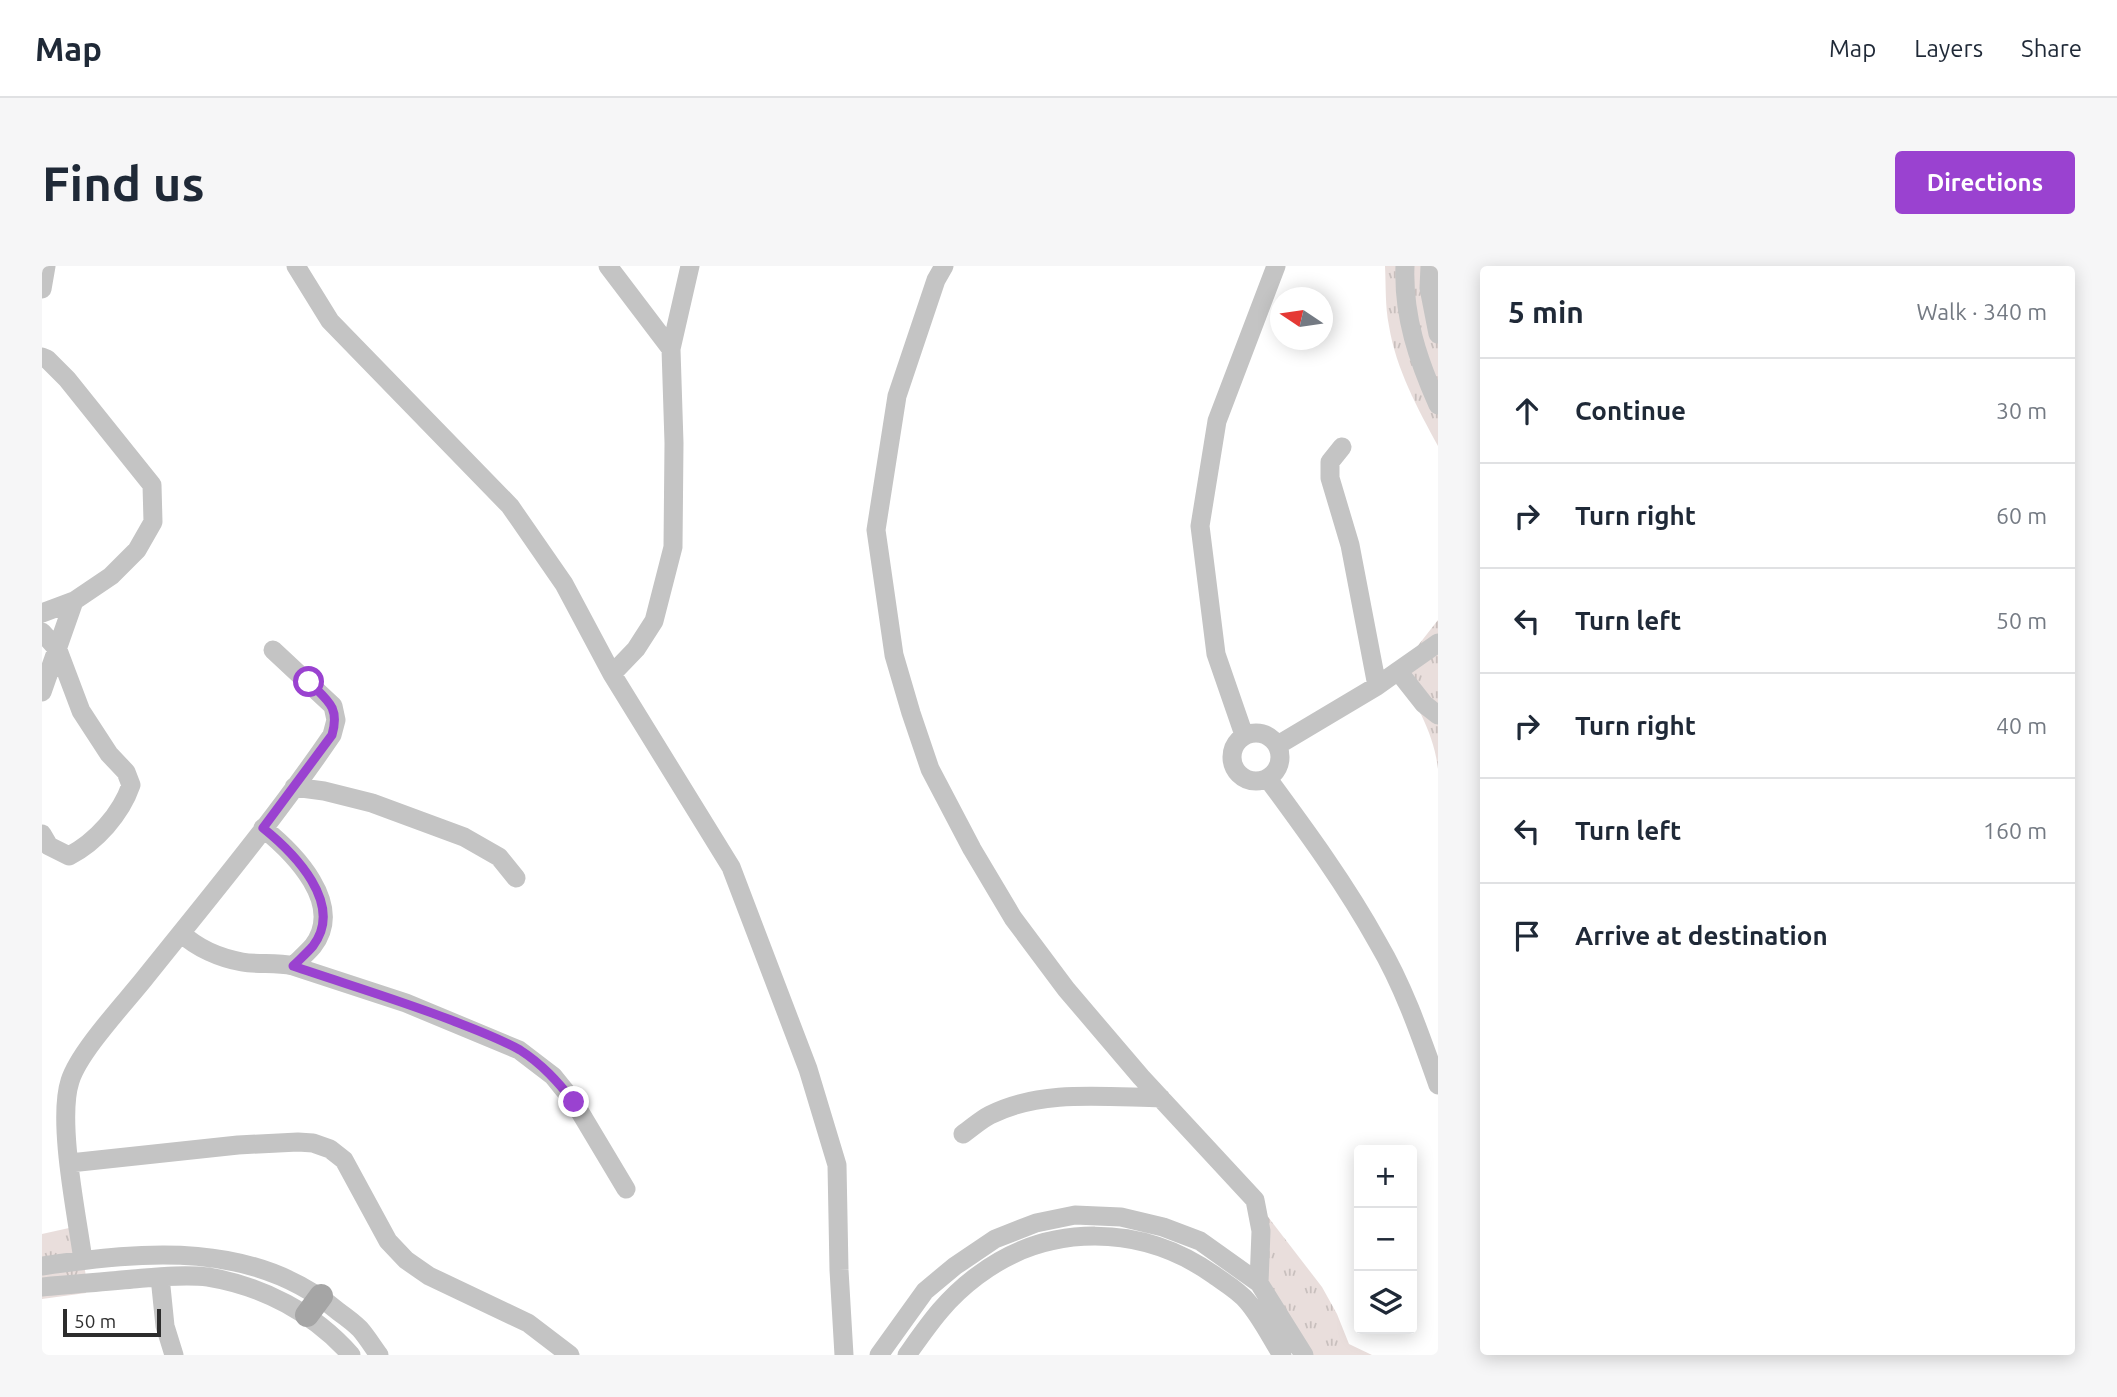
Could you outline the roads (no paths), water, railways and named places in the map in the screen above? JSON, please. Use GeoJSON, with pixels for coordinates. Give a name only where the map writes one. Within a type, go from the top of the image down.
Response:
{"type":"FeatureCollection","features":[{"type":"Feature","properties":{"kind":"street"},"geometry":{"type":"LineString","coordinates":[[42,289],[46,266]]}},
{"type":"Feature","properties":{"kind":"street"},"geometry":{"type":"LineString","coordinates":[[296,266],[330,321],[510,506],[565,584],[612,674],[731,867],[808,1069],[837,1165],[844,1355]]}},
{"type":"Feature","properties":{"kind":"street"},"geometry":{"type":"LineString","coordinates":[[608,266],[671,349]]}},
{"type":"Feature","properties":{"kind":"street"},"geometry":{"type":"LineString","coordinates":[[612,674],[636,649],[654,621],[673,547],[671,349],[690,266]]}},
{"type":"Feature","properties":{"kind":"street"},"geometry":{"type":"LineString","coordinates":[[944,266],[936,280],[897,396],[884,464],[876,530],[894,655],[930,769],[972,849],[1013,918],[1066,989],[1255,1200],[1261,1231],[1259,1283],[1247,1301]]}},
{"type":"Feature","properties":{"kind":"street"},"geometry":{"type":"LineString","coordinates":[[1244,735],[1216,654],[1200,526],[1217,421],[1276,266]]}},
{"type":"Feature","properties":{"kind":"street"},"geometry":{"type":"LineString","coordinates":[[1405,266],[1408,321],[1421,367],[1438,405]]}},
{"type":"Feature","properties":{"kind":"street"},"geometry":{"type":"LineString","coordinates":[[1430,266],[1429,288],[1438,334]]}},
{"type":"Feature","properties":{"kind":"street"},"geometry":{"type":"LineString","coordinates":[[42,357],[66,379],[152,485],[153,522],[137,550],[111,576],[74,601],[42,613]]}},
{"type":"Feature","properties":{"kind":"street"},"geometry":{"type":"LineString","coordinates":[[1342,447],[1330,462],[1330,478],[1350,545],[1377,686]]}},
{"type":"Feature","properties":{"kind":"street"},"geometry":{"type":"LineString","coordinates":[[42,692],[74,601]]}},
{"type":"Feature","properties":{"kind":"street"},"geometry":{"type":"LineString","coordinates":[[42,632],[58,650],[81,711],[109,754],[126,772],[131,785],[127,797],[112,818],[92,841],[79,851],[69,856],[50,846],[42,834]]}},
{"type":"Feature","properties":{"kind":"street"},"geometry":{"type":"LineString","coordinates":[[1278,745],[1377,686],[1438,643]]}},
{"type":"Feature","properties":{"kind":"street"},"geometry":{"type":"LineString","coordinates":[[83,1260],[70,1163],[66,1098],[70,1080],[93,1041],[181,933],[295,787],[332,735],[336,720],[333,706],[273,650]]}},
{"type":"Feature","properties":{"kind":"street"},"geometry":{"type":"LineString","coordinates":[[1398,671],[1424,704],[1438,715]]}},
{"type":"Feature","properties":{"kind":"street"},"geometry":{"type":"LineString","coordinates":[[1257,732],[1269,735],[1278,745],[1280,764],[1268,779],[1253,782],[1239,775],[1232,761],[1233,746],[1244,735],[1257,732]]}},
{"type":"Feature","properties":{"kind":"street"},"geometry":{"type":"LineString","coordinates":[[1268,779],[1335,872],[1380,945],[1417,1026],[1438,1085]]}},
{"type":"Feature","properties":{"kind":"street"},"geometry":{"type":"LineString","coordinates":[[295,787],[372,803],[464,837],[499,857],[516,878]]}},
{"type":"Feature","properties":{"kind":"street"},"geometry":{"type":"LineString","coordinates":[[263,828],[289,849],[304,869],[322,904],[324,918],[314,945],[293,966]]}},
{"type":"Feature","properties":{"kind":"street"},"geometry":{"type":"LineString","coordinates":[[181,933],[192,944],[233,959],[242,962],[278,962],[293,966],[406,1003],[519,1050],[554,1076],[574,1102],[626,1189]]}},
{"type":"Feature","properties":{"kind":"street"},"geometry":{"type":"LineString","coordinates":[[963,1134],[989,1115],[1030,1101],[1079,1096],[1161,1098]]}},
{"type":"Feature","properties":{"kind":"street"},"geometry":{"type":"LineString","coordinates":[[70,1163],[298,1142],[313,1143],[330,1149],[344,1160],[388,1241],[406,1260],[429,1276],[528,1324],[569,1355]]}},
{"type":"Feature","properties":{"kind":"street"},"geometry":{"type":"LineString","coordinates":[[878,1355],[925,1291],[955,1266],[995,1240],[1036,1223],[1075,1215],[1121,1217],[1163,1227],[1200,1241],[1232,1261],[1259,1283],[1304,1355]]}},
{"type":"Feature","properties":{"kind":"street"},"geometry":{"type":"LineString","coordinates":[[907,1355],[943,1304],[978,1275],[1021,1251],[1054,1239],[1099,1235],[1164,1247],[1196,1262],[1247,1301],[1282,1355]]}},
{"type":"Feature","properties":{"kind":"street"},"geometry":{"type":"LineString","coordinates":[[42,1266],[83,1260],[162,1255],[224,1258],[274,1272],[314,1306],[351,1355]]}},
{"type":"Feature","properties":{"kind":"street"},"geometry":{"type":"LineString","coordinates":[[160,1277],[165,1326],[174,1355]]}},
{"type":"Feature","properties":{"kind":"street"},"geometry":{"type":"LineString","coordinates":[[42,1287],[160,1277],[207,1277],[314,1306],[359,1328],[379,1355]]}}]}
